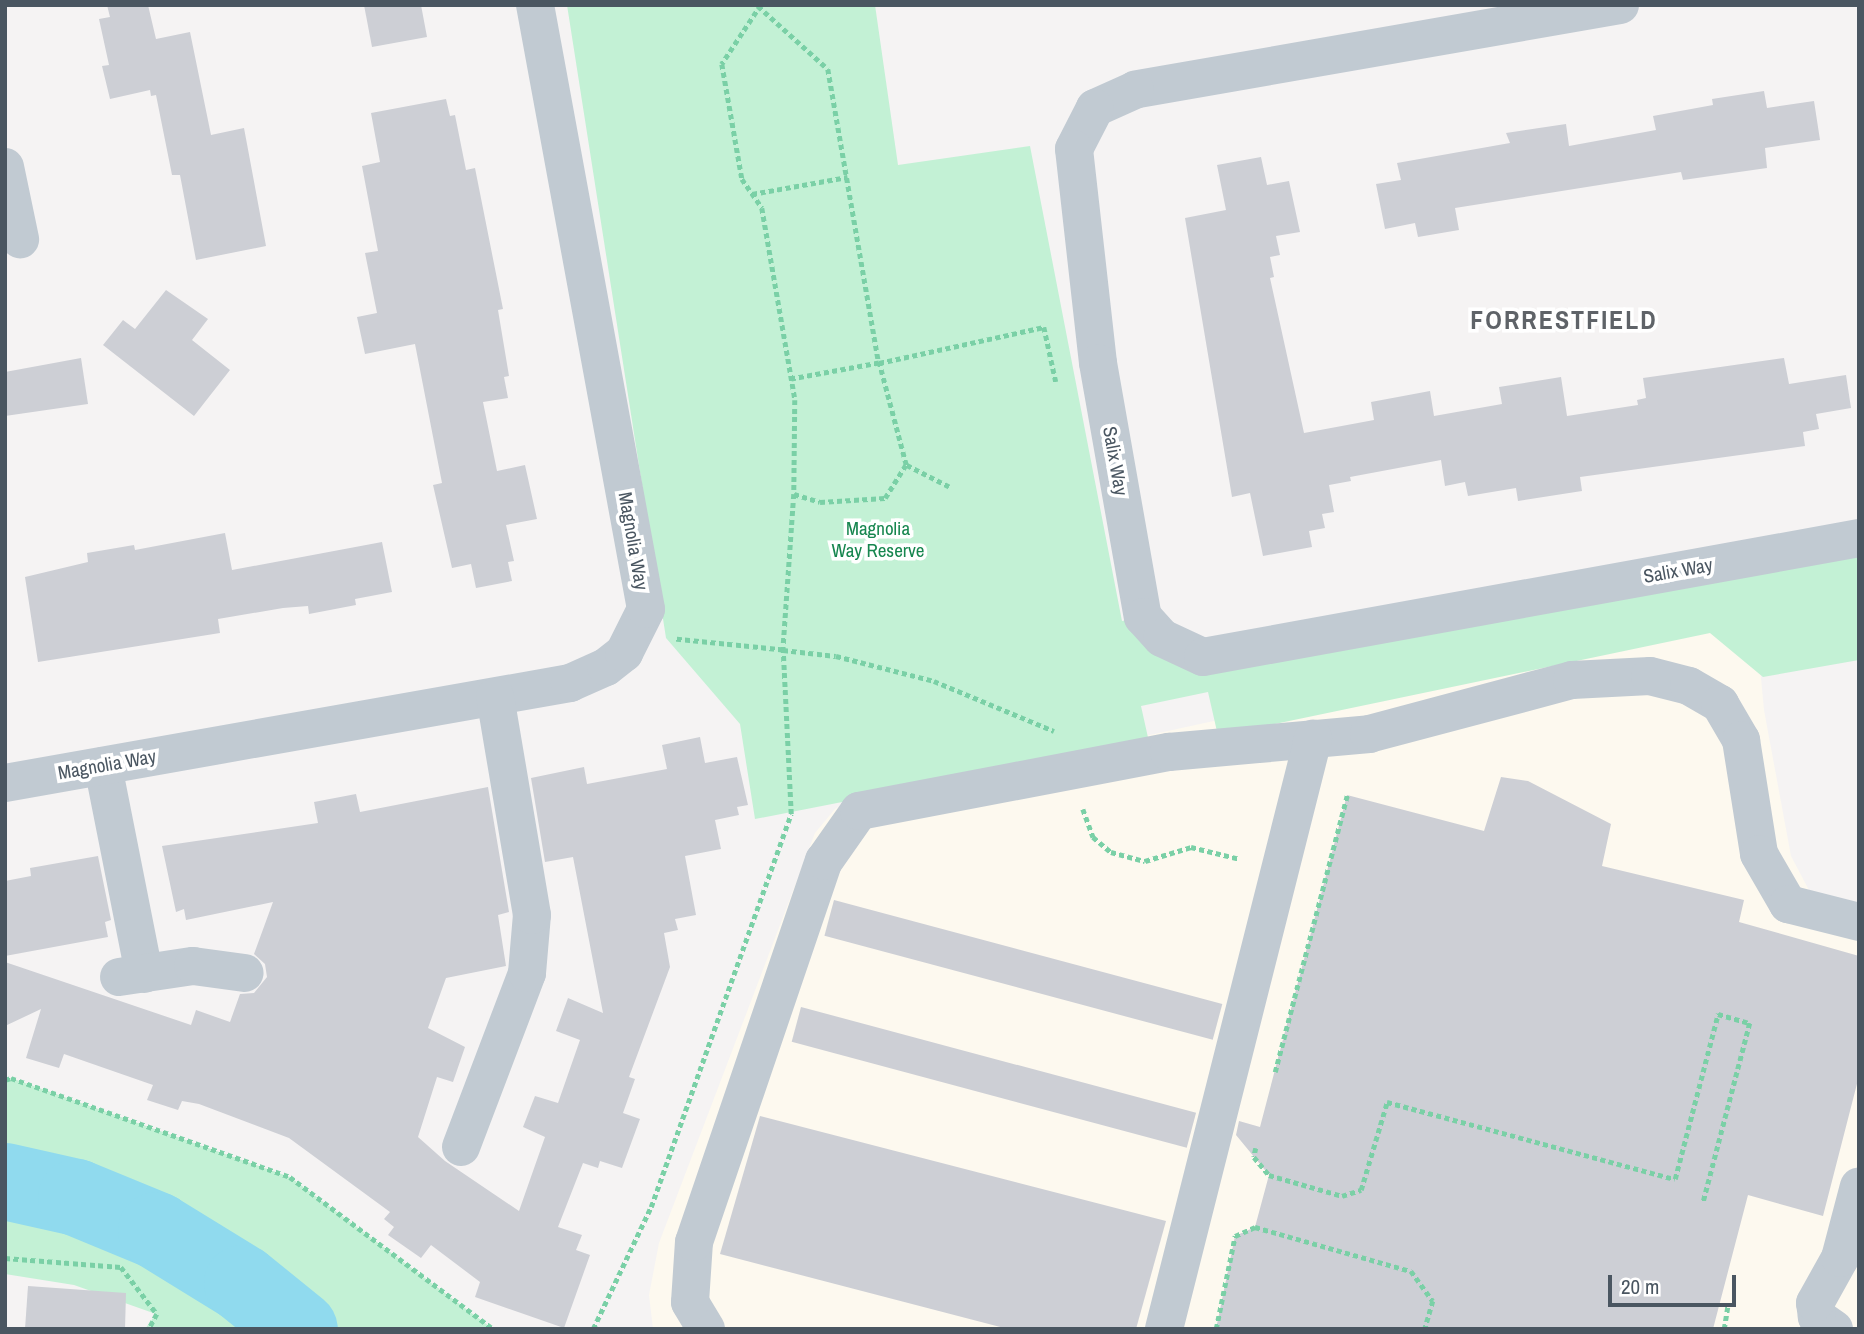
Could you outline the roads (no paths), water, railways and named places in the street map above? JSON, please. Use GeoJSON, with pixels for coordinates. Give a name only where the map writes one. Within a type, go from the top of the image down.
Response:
{"type":"FeatureCollection","features":[{"type":"Feature","properties":{"kind":"street","name":"Magnolia Way"},"geometry":{"type":"LineString","coordinates":[[5,783],[495,697],[587,677],[624,653],[646,609],[535,5]]}},
{"type":"Feature","properties":{"kind":"street","name":"Salix Way"},"geometry":{"type":"LineString","coordinates":[[1620,5],[1135,90],[1095,108],[1073,149],[1098,363],[1143,617],[1163,638],[1203,657],[1859,538]]}},
{"type":"Feature","properties":{"kind":"street"},"geometry":{"type":"LineString","coordinates":[[5,167],[20,239]]}},
{"type":"Feature","properties":{"kind":"street"},"geometry":{"type":"LineString","coordinates":[[706,1329],[690,1303],[694,1242],[824,861],[859,811],[1169,752],[1368,734],[1572,680],[1614,674],[1689,686],[1720,704],[1741,740],[1759,854],[1788,904],[1859,922]]}},
{"type":"Feature","properties":{"kind":"street"},"geometry":{"type":"LineString","coordinates":[[461,1147],[527,972],[532,915],[495,697]]}},
{"type":"Feature","properties":{"kind":"street"},"geometry":{"type":"LineString","coordinates":[[1164,1329],[1313,739]]}},
{"type":"Feature","properties":{"kind":"street"},"geometry":{"type":"LineString","coordinates":[[103,766],[131,975],[193,966],[246,973]]}},
{"type":"Feature","properties":{"kind":"street"},"geometry":{"type":"LineString","coordinates":[[1834,1329],[1817,1317],[1815,1303],[1840,1258],[1859,1186]]}},
{"type":"Feature","properties":{"kind":"waterway"},"geometry":{"type":"LineString","coordinates":[[5,1181],[76,1197],[156,1230],[242,1283],[299,1329]]}},
{"type":"Feature","properties":{"kind":"district","name":"FORRESTFIELD"},"geometry":{"type":"Point","coordinates":[1564,320]}},
{"type":"Feature","properties":{"kind":"park label","name":"Magnolia Way Reserve"},"geometry":{"type":"Point","coordinates":[878,540]}}]}
